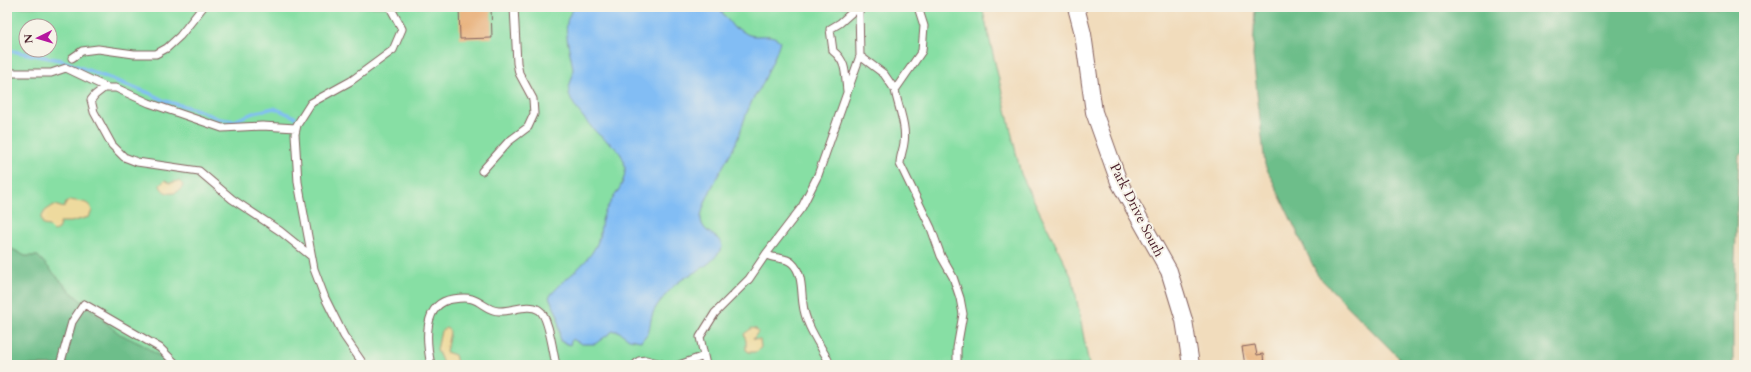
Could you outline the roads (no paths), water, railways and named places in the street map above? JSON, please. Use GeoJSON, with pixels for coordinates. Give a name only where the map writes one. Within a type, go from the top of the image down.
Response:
{"type":"FeatureCollection","features":[{"type":"Feature","properties":{"kind":"street","name":"Park Drive South"},"geometry":{"type":"LineString","coordinates":[[1076,7],[1083,34],[1094,112],[1119,182],[1169,271],[1184,320],[1191,365]]}},
{"type":"Feature","properties":{"kind":"lane"},"geometry":{"type":"LineString","coordinates":[[72,58],[82,51],[98,49],[134,54],[156,54],[168,48],[180,36],[203,7]]}},
{"type":"Feature","properties":{"kind":"lane"},"geometry":{"type":"LineString","coordinates":[[364,365],[344,336],[325,298],[311,256],[298,182],[295,134],[296,128],[311,103],[351,82],[393,50],[402,29],[390,7]]}},
{"type":"Feature","properties":{"kind":"lane"},"geometry":{"type":"LineString","coordinates":[[482,171],[508,142],[528,127],[534,114],[533,99],[519,73],[517,63],[514,7]]}},
{"type":"Feature","properties":{"kind":"lane"},"geometry":{"type":"LineString","coordinates":[[706,365],[700,337],[715,313],[749,279],[802,206],[818,175],[860,56],[859,7]]}},
{"type":"Feature","properties":{"kind":"lane"},"geometry":{"type":"LineString","coordinates":[[847,96],[845,68],[841,58],[833,51],[830,29],[840,23],[859,7]]}},
{"type":"Feature","properties":{"kind":"lane"},"geometry":{"type":"LineString","coordinates":[[895,90],[922,51],[924,26],[918,7]]}},
{"type":"Feature","properties":{"kind":"lane"},"geometry":{"type":"LineString","coordinates":[[860,56],[884,74],[895,90],[904,129],[904,144],[900,154],[900,164],[931,228],[941,256],[953,277],[960,298],[962,314],[957,348],[957,365]]}},
{"type":"Feature","properties":{"kind":"lane"},"geometry":{"type":"LineString","coordinates":[[7,72],[51,73],[66,68],[108,88]]}},
{"type":"Feature","properties":{"kind":"lane"},"geometry":{"type":"LineString","coordinates":[[296,128],[268,126],[222,128],[149,103],[116,88],[108,88],[100,91],[91,100],[94,112],[117,152],[124,157],[137,162],[199,171],[232,199],[280,231],[311,256]]}},
{"type":"Feature","properties":{"kind":"lane"},"geometry":{"type":"LineString","coordinates":[[766,254],[770,257],[782,258],[792,263],[799,274],[803,306],[809,324],[828,360]]}},
{"type":"Feature","properties":{"kind":"lane"},"geometry":{"type":"LineString","coordinates":[[431,365],[428,348],[428,329],[432,312],[440,303],[465,298],[471,299],[490,309],[499,311],[530,308],[538,310],[544,316],[556,365]]}},
{"type":"Feature","properties":{"kind":"lane"},"geometry":{"type":"LineString","coordinates":[[60,365],[72,322],[84,304],[160,348],[177,365]]}},
{"type":"Feature","properties":{"kind":"lane"},"geometry":{"type":"LineString","coordinates":[[679,365],[704,356]]}},
{"type":"Feature","properties":{"kind":"lane"},"geometry":{"type":"LineString","coordinates":[[635,365],[639,361],[646,360],[666,365]]}},
{"type":"Feature","properties":{"kind":"water"},"geometry":{"type":"Polygon","coordinates":[[[576,7],[718,7],[734,28],[739,29],[749,35],[769,36],[777,38],[780,41],[762,85],[749,107],[736,143],[704,205],[701,220],[702,225],[708,232],[719,239],[722,247],[710,262],[676,284],[663,298],[654,310],[649,330],[641,341],[629,339],[618,331],[613,331],[595,344],[582,344],[572,339],[570,345],[560,341],[558,316],[549,297],[580,267],[596,246],[604,214],[623,182],[625,170],[620,153],[597,133],[582,116],[569,94],[573,71],[566,29],[570,13],[576,7]]]}},
{"type":"Feature","properties":{"kind":"waterway"},"geometry":{"type":"LineString","coordinates":[[7,50],[60,60],[149,93],[165,101],[198,110],[219,119],[234,121],[253,113],[274,108],[295,117]]}}]}
